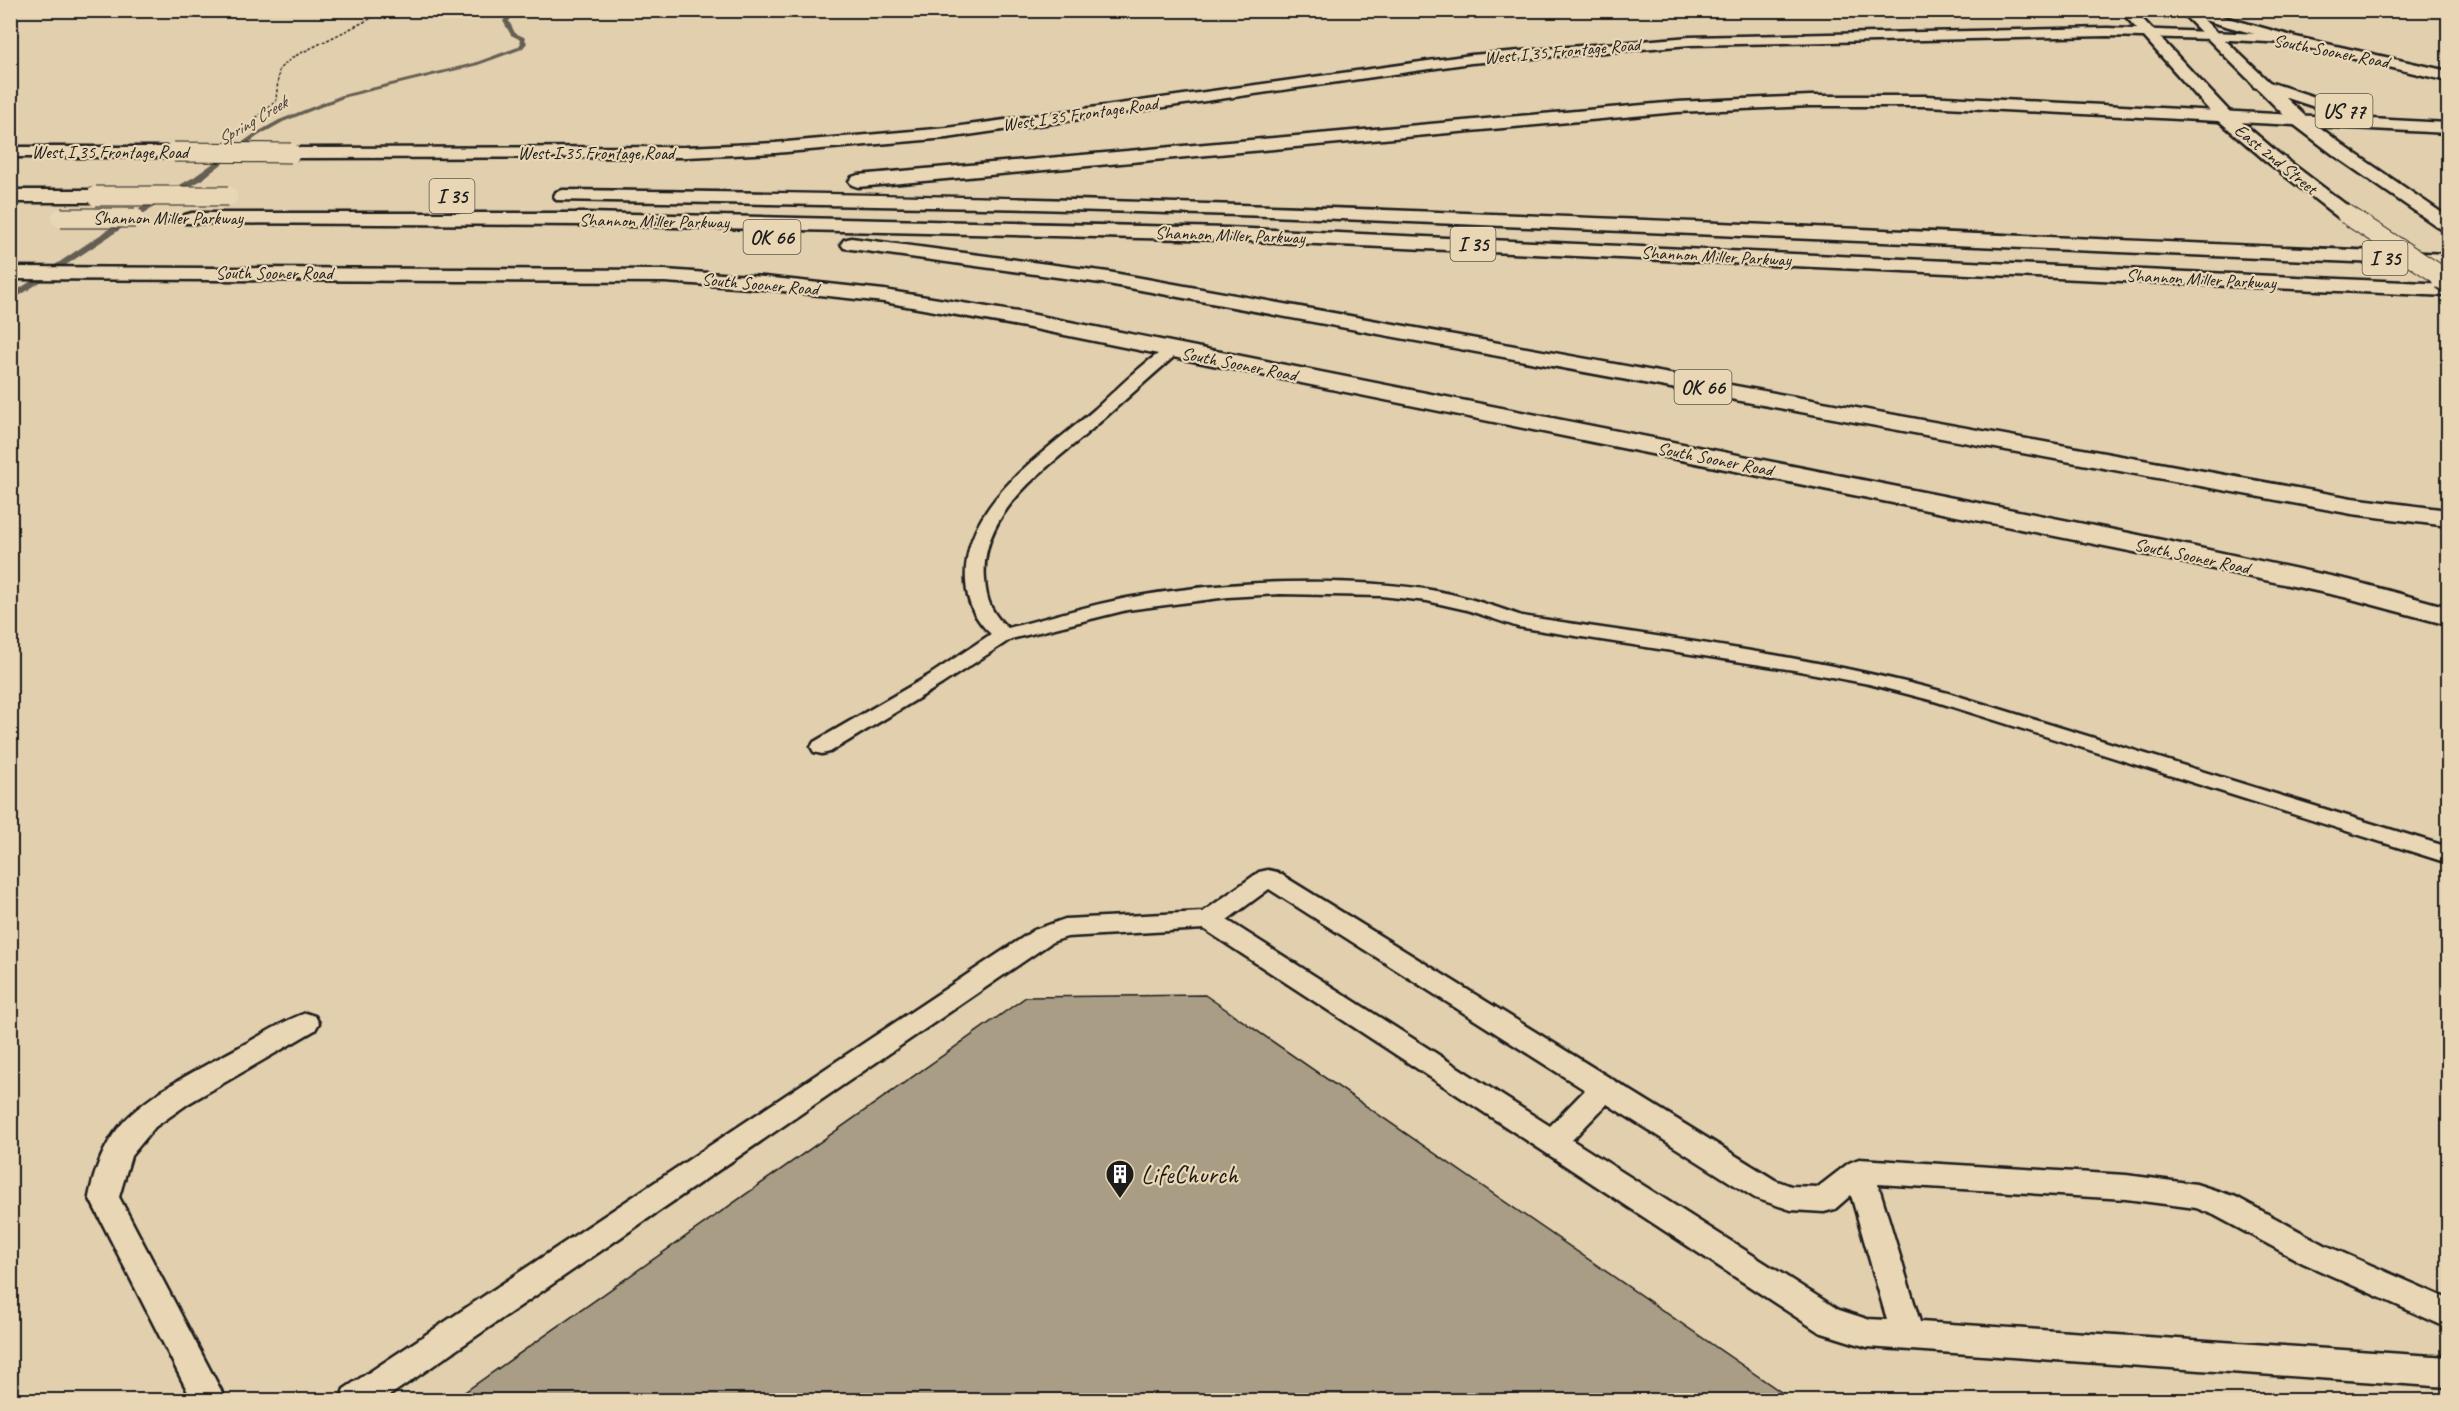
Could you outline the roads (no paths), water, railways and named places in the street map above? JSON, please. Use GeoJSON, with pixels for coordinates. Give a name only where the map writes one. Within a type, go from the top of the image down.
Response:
{"type":"FeatureCollection","features":[{"type":"Feature","properties":{"kind":"main road","name":"East 2nd Street"},"geometry":{"type":"LineString","coordinates":[[2126,10],[2223,115],[2272,157],[2346,214],[2448,280]]}},
{"type":"Feature","properties":{"kind":"main road"},"geometry":{"type":"LineString","coordinates":[[2186,10],[2299,120],[2440,220]]}},
{"type":"Feature","properties":{"kind":"main road"},"geometry":{"type":"LineString","coordinates":[[2186,10],[2234,26],[2287,39]]}},
{"type":"Feature","properties":{"kind":"main road","name":"West I 35 Frontage Road"},"geometry":{"type":"LineString","coordinates":[[10,152],[606,153],[775,148],[948,133],[1387,70],[1579,48],[1750,39],[2147,33],[2211,35]]}},
{"type":"Feature","properties":{"kind":"main road","name":"South Sooner Road"},"geometry":{"type":"LineString","coordinates":[[2211,35],[2287,39],[2448,76]]}},
{"type":"Feature","properties":{"kind":"main road","name":"US 77"},"geometry":{"type":"LineString","coordinates":[[2260,84],[2334,109],[2393,122],[2440,128]]}},
{"type":"Feature","properties":{"kind":"main road","name":"OK 66"},"geometry":{"type":"LineString","coordinates":[[676,197],[1677,107],[1749,103],[1926,101],[2299,120]]}},
{"type":"Feature","properties":{"kind":"main road"},"geometry":{"type":"LineString","coordinates":[[2299,120],[2440,128]]}},
{"type":"Feature","properties":{"kind":"main road","name":"Shannon Miller Parkway"},"geometry":{"type":"LineString","coordinates":[[10,196],[252,196]]}},
{"type":"Feature","properties":{"kind":"main road","name":"Shannon Miller Parkway"},"geometry":{"type":"LineString","coordinates":[[547,196],[1108,204],[2448,260]]}},
{"type":"Feature","properties":{"kind":"main road","name":"Shannon Miller Parkway"},"geometry":{"type":"LineString","coordinates":[[41,218],[586,219],[1240,235],[2448,290]]}},
{"type":"Feature","properties":{"kind":"main road","name":"OK 66"},"geometry":{"type":"LineString","coordinates":[[586,219],[869,246],[1108,278],[2340,504],[2448,518]]}},
{"type":"Feature","properties":{"kind":"main road","name":"South Sooner Road"},"geometry":{"type":"LineString","coordinates":[[10,273],[665,276],[764,283],[884,296],[1030,321],[2134,543],[2349,589],[2448,616]]}},
{"type":"Feature","properties":{"kind":"lane"},"geometry":{"type":"LineString","coordinates":[[1004,634],[981,612],[975,582],[975,558],[980,539],[991,519],[1021,482],[1172,351]]}},
{"type":"Feature","properties":{"kind":"lane"},"geometry":{"type":"LineString","coordinates":[[822,747],[935,680],[1004,634],[1127,604],[1228,591],[1334,588],[1381,590],[1427,595],[1472,605],[1518,621],[1871,678],[1941,697],[2448,855]]}},
{"type":"Feature","properties":{"kind":"lane"},"geometry":{"type":"LineString","coordinates":[[356,1401],[1043,936],[1065,928],[1209,920],[1268,878],[1765,1189],[1791,1198],[1824,1200],[1858,1171],[2126,1187],[2196,1196],[2226,1206],[2314,1254],[2448,1314]]}},
{"type":"Feature","properties":{"kind":"lane"},"geometry":{"type":"LineString","coordinates":[[1209,920],[1830,1322],[1867,1333],[2448,1372]]}},
{"type":"Feature","properties":{"kind":"lane"},"geometry":{"type":"LineString","coordinates":[[208,1401],[104,1197],[107,1177],[121,1147],[130,1134],[151,1113],[246,1055],[306,1023]]}},
{"type":"Feature","properties":{"kind":"lane"},"geometry":{"type":"LineString","coordinates":[[1552,1142],[1605,1088]]}},
{"type":"Feature","properties":{"kind":"lane"},"geometry":{"type":"LineString","coordinates":[[1858,1171],[1908,1336]]}},
{"type":"Feature","properties":{"kind":"waterway","name":"Spring Creek"},"geometry":{"type":"LineString","coordinates":[[10,299],[154,203],[197,179],[256,135],[281,121],[344,96],[476,64],[520,48],[524,43],[522,38],[513,34],[506,21],[513,12],[523,10]]}},
{"type":"Feature","properties":{"kind":"place","name":"LifeChurch"},"geometry":{"type":"Point","coordinates":[1120,1200]}}]}
